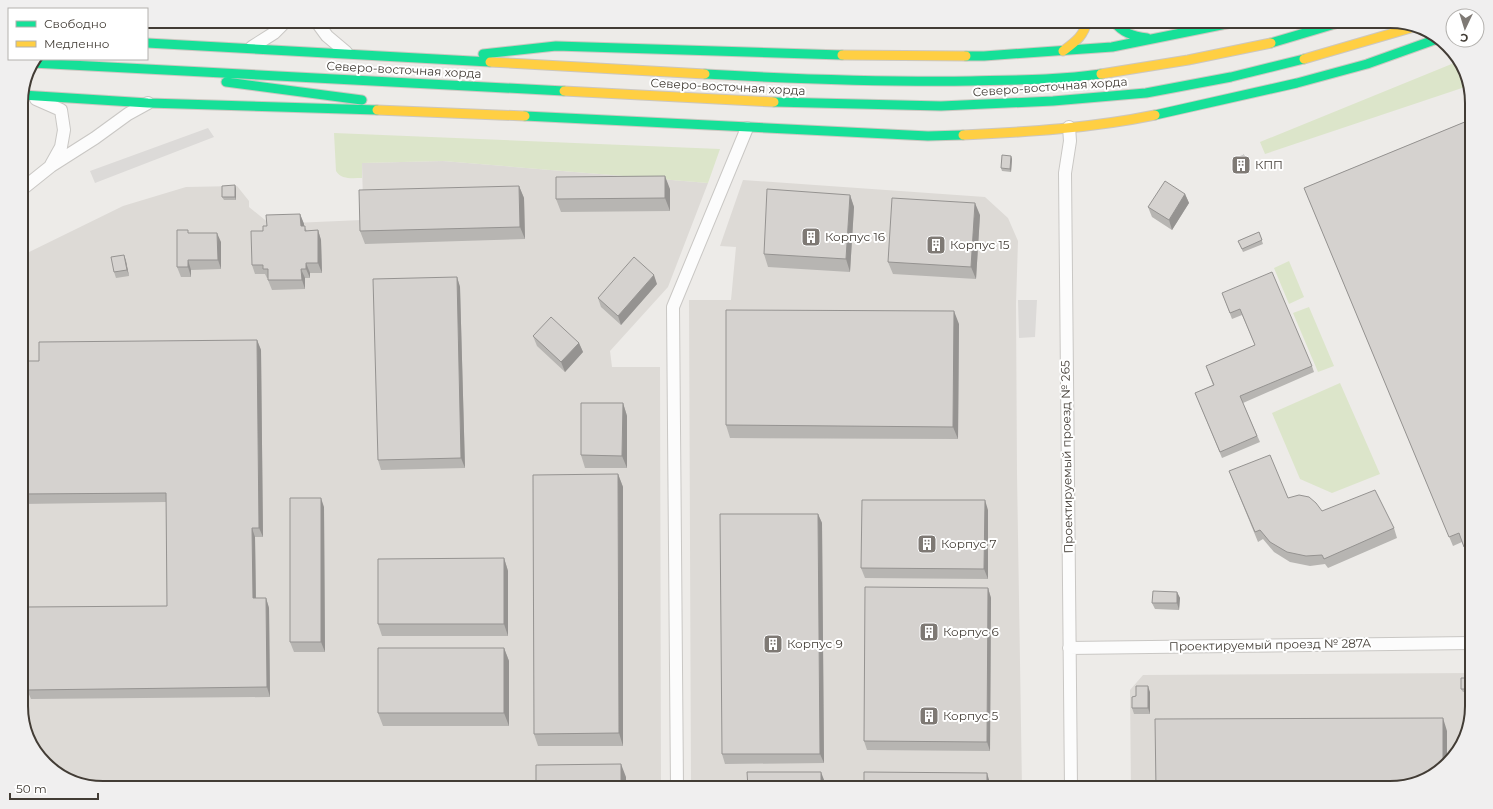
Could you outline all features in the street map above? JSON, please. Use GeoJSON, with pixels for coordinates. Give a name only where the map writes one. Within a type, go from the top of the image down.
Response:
{"type":"FeatureCollection","features":[{"type":"Feature","properties":{"kind":"main road"},"geometry":{"type":"LineString","coordinates":[[1063,51],[1079,40],[1086,28]]}},
{"type":"Feature","properties":{"kind":"main road"},"geometry":{"type":"LineString","coordinates":[[1118,28],[1131,36],[1156,39]]}},
{"type":"Feature","properties":{"kind":"main road"},"geometry":{"type":"LineString","coordinates":[[446,59],[556,46],[879,56],[984,56],[1112,47],[1208,28]]}},
{"type":"Feature","properties":{"kind":"main road","name":"Северо-восточная хорда"},"geometry":{"type":"LineString","coordinates":[[148,43],[824,80],[911,82],[1029,80],[1086,76],[1188,60],[1270,43],[1321,28]]}},
{"type":"Feature","properties":{"kind":"main road","name":"Северо-восточная хорда"},"geometry":{"type":"LineString","coordinates":[[40,63],[796,103],[941,106],[1053,101],[1146,93],[1231,77],[1307,58],[1404,30]]}},
{"type":"Feature","properties":{"kind":"main road"},"geometry":{"type":"LineString","coordinates":[[148,38],[193,45]]}},
{"type":"Feature","properties":{"kind":"main road"},"geometry":{"type":"LineString","coordinates":[[28,96],[148,103],[447,112],[928,136],[1033,132],[1130,120],[1216,102],[1297,83],[1367,64],[1432,41]]}},
{"type":"Feature","properties":{"kind":"main road"},"geometry":{"type":"LineString","coordinates":[[124,68],[447,112]]}},
{"type":"Feature","properties":{"kind":"street"},"geometry":{"type":"LineString","coordinates":[[249,48],[274,33],[279,28]]}},
{"type":"Feature","properties":{"kind":"street"},"geometry":{"type":"LineString","coordinates":[[321,28],[327,36],[349,54]]}},
{"type":"Feature","properties":{"kind":"street"},"geometry":{"type":"LineString","coordinates":[[28,97],[61,110],[64,130],[61,148],[51,166]]}},
{"type":"Feature","properties":{"kind":"street"},"geometry":{"type":"LineString","coordinates":[[28,184],[51,166],[95,138],[128,114],[148,103]]}},
{"type":"Feature","properties":{"kind":"street","name":"Проектируемый проезд № 265"},"geometry":{"type":"LineString","coordinates":[[1069,127],[1070,141],[1065,173],[1071,781]]}},
{"type":"Feature","properties":{"kind":"street"},"geometry":{"type":"LineString","coordinates":[[677,781],[673,307],[747,128]]}},
{"type":"Feature","properties":{"kind":"street","name":"Проектируемый проезд № 287А"},"geometry":{"type":"LineString","coordinates":[[1069,648],[1465,643]]}},
{"type":"Feature","properties":{"kind":"shaded area"},"geometry":{"type":"Polygon","coordinates":[[[208,128],[214,137],[95,183],[90,171],[208,128]]]}},
{"type":"Feature","properties":{"kind":"shaded area"},"geometry":{"type":"Polygon","coordinates":[[[443,161],[708,183],[668,287],[610,351],[612,367],[660,367],[661,781],[103,781],[89,780],[79,777],[61,768],[47,755],[36,739],[29,720],[28,711],[28,253],[123,206],[186,187],[237,186],[249,201],[249,207],[270,224],[362,220],[362,163],[443,161]]]}},
{"type":"Feature","properties":{"kind":"shaded area"},"geometry":{"type":"Polygon","coordinates":[[[743,180],[985,197],[1008,218],[1018,241],[1016,304],[1017,474],[1022,781],[691,781],[689,300],[731,300],[736,247],[720,246],[743,180]]]}},
{"type":"Feature","properties":{"kind":"shaded area"},"geometry":{"type":"Polygon","coordinates":[[[1018,300],[1037,300],[1035,337],[1019,338],[1018,300]]]}},
{"type":"Feature","properties":{"kind":"shaded area"},"geometry":{"type":"Polygon","coordinates":[[[1465,673],[1464,720],[1452,748],[1436,765],[1419,775],[1400,780],[1131,781],[1130,690],[1143,675],[1465,673]]]}},
{"type":"Feature","properties":{"kind":"green space"},"geometry":{"type":"Polygon","coordinates":[[[1453,63],[1464,87],[1265,154],[1260,142],[1453,63]]]}},
{"type":"Feature","properties":{"kind":"green space"},"geometry":{"type":"Polygon","coordinates":[[[334,133],[720,149],[708,183],[443,161],[362,163],[362,178],[351,178],[341,176],[336,171],[334,133]]]}},
{"type":"Feature","properties":{"kind":"green space"},"geometry":{"type":"Polygon","coordinates":[[[1289,261],[1304,297],[1289,304],[1274,268],[1289,261]]]}},
{"type":"Feature","properties":{"kind":"green space"},"geometry":{"type":"Polygon","coordinates":[[[1309,307],[1334,366],[1318,372],[1293,313],[1309,307]]]}},
{"type":"Feature","properties":{"kind":"green space"},"geometry":{"type":"Polygon","coordinates":[[[1340,383],[1380,474],[1332,493],[1300,479],[1272,413],[1340,383]]]}},
{"type":"Feature","properties":{"kind":"building"},"geometry":{"type":"Polygon","coordinates":[[[1465,122],[1465,547],[1459,533],[1449,537],[1304,188],[1465,122]]]}},
{"type":"Feature","properties":{"kind":"building"},"geometry":{"type":"Polygon","coordinates":[[[1002,155],[1011,156],[1010,169],[1001,168],[1002,155]]]}},
{"type":"Feature","properties":{"kind":"building","name":"КПП"},"geometry":{"type":"Polygon","coordinates":[[[1244,155],[1247,164],[1236,168],[1233,159],[1244,155]]]}},
{"type":"Feature","properties":{"kind":"building"},"geometry":{"type":"Polygon","coordinates":[[[665,176],[665,198],[556,199],[556,177],[665,176]]]}},
{"type":"Feature","properties":{"kind":"building"},"geometry":{"type":"Polygon","coordinates":[[[1165,181],[1185,194],[1169,220],[1148,207],[1165,181]]]}},
{"type":"Feature","properties":{"kind":"building"},"geometry":{"type":"Polygon","coordinates":[[[235,185],[235,197],[222,197],[222,186],[235,185]]]}},
{"type":"Feature","properties":{"kind":"building"},"geometry":{"type":"Polygon","coordinates":[[[519,186],[520,227],[360,231],[359,190],[519,186]]]}},
{"type":"Feature","properties":{"kind":"building","name":"Корпус 16"},"geometry":{"type":"Polygon","coordinates":[[[767,189],[850,195],[846,259],[764,254],[767,189]]]}},
{"type":"Feature","properties":{"kind":"building","name":"Корпус 15"},"geometry":{"type":"Polygon","coordinates":[[[892,198],[975,203],[971,267],[888,262],[892,198]]]}},
{"type":"Feature","properties":{"kind":"building"},"geometry":{"type":"Polygon","coordinates":[[[300,214],[301,226],[305,226],[305,231],[318,230],[318,263],[306,263],[306,269],[301,269],[302,280],[268,280],[268,269],[263,269],[263,265],[252,265],[251,231],[263,231],[263,226],[267,226],[266,215],[300,214]]]}},
{"type":"Feature","properties":{"kind":"building"},"geometry":{"type":"Polygon","coordinates":[[[177,230],[188,230],[188,233],[217,233],[218,260],[188,260],[188,267],[177,267],[177,230]]]}},
{"type":"Feature","properties":{"kind":"building"},"geometry":{"type":"Polygon","coordinates":[[[1259,232],[1262,240],[1242,249],[1238,241],[1259,232]]]}},
{"type":"Feature","properties":{"kind":"building"},"geometry":{"type":"Polygon","coordinates":[[[124,255],[127,270],[114,272],[111,257],[124,255]]]}},
{"type":"Feature","properties":{"kind":"building"},"geometry":{"type":"Polygon","coordinates":[[[634,257],[654,275],[618,316],[598,298],[634,257]]]}},
{"type":"Feature","properties":{"kind":"building"},"geometry":{"type":"Polygon","coordinates":[[[1272,272],[1312,366],[1240,396],[1257,436],[1220,452],[1195,393],[1214,385],[1206,366],[1255,345],[1240,309],[1230,313],[1222,293],[1272,272]]]}},
{"type":"Feature","properties":{"kind":"building"},"geometry":{"type":"Polygon","coordinates":[[[457,277],[461,458],[378,460],[373,279],[457,277]]]}},
{"type":"Feature","properties":{"kind":"building"},"geometry":{"type":"Polygon","coordinates":[[[726,310],[954,311],[953,427],[726,425],[726,310]]]}},
{"type":"Feature","properties":{"kind":"building"},"geometry":{"type":"Polygon","coordinates":[[[551,317],[579,343],[561,362],[533,336],[551,317]]]}},
{"type":"Feature","properties":{"kind":"building"},"geometry":{"type":"Polygon","coordinates":[[[257,340],[259,528],[252,528],[253,598],[266,598],[267,687],[28,690],[28,607],[167,606],[166,493],[28,494],[28,361],[39,361],[39,342],[257,340]]]}},
{"type":"Feature","properties":{"kind":"building"},"geometry":{"type":"Polygon","coordinates":[[[581,403],[623,403],[622,456],[581,455],[581,403]]]}},
{"type":"Feature","properties":{"kind":"building"},"geometry":{"type":"Polygon","coordinates":[[[1270,455],[1288,498],[1299,495],[1309,497],[1322,511],[1375,490],[1394,528],[1324,559],[1322,555],[1306,556],[1287,552],[1270,542],[1260,530],[1255,532],[1229,471],[1270,455]]]}},
{"type":"Feature","properties":{"kind":"building"},"geometry":{"type":"Polygon","coordinates":[[[618,474],[619,733],[534,734],[533,475],[618,474]]]}},
{"type":"Feature","properties":{"kind":"building"},"geometry":{"type":"Polygon","coordinates":[[[290,498],[321,498],[321,642],[290,642],[290,498]]]}},
{"type":"Feature","properties":{"kind":"building","name":"Корпус 7"},"geometry":{"type":"Polygon","coordinates":[[[862,500],[985,500],[984,569],[861,568],[862,500]]]}},
{"type":"Feature","properties":{"kind":"building","name":"Корпус 9"},"geometry":{"type":"Polygon","coordinates":[[[720,514],[818,514],[820,754],[722,754],[720,514]]]}},
{"type":"Feature","properties":{"kind":"building"},"geometry":{"type":"Polygon","coordinates":[[[504,558],[504,624],[378,624],[378,559],[504,558]]]}},
{"type":"Feature","properties":{"kind":"building"},"geometry":{"type":"Polygon","coordinates":[[[865,587],[988,588],[987,742],[864,741],[865,587]]]}},
{"type":"Feature","properties":{"kind":"building"},"geometry":{"type":"Polygon","coordinates":[[[1153,591],[1177,592],[1177,603],[1152,603],[1153,591]]]}},
{"type":"Feature","properties":{"kind":"building"},"geometry":{"type":"Polygon","coordinates":[[[378,648],[504,648],[504,713],[378,713],[378,648]]]}},
{"type":"Feature","properties":{"kind":"building"},"geometry":{"type":"Polygon","coordinates":[[[1461,678],[1465,678],[1465,689],[1461,689],[1461,678]]]}},
{"type":"Feature","properties":{"kind":"building"},"geometry":{"type":"Polygon","coordinates":[[[1136,686],[1148,686],[1148,708],[1132,708],[1132,697],[1136,696],[1136,686]]]}},
{"type":"Feature","properties":{"kind":"building"},"geometry":{"type":"Polygon","coordinates":[[[1443,718],[1443,758],[1436,765],[1419,775],[1390,781],[1156,781],[1155,719],[1443,718]]]}},
{"type":"Feature","properties":{"kind":"building"},"geometry":{"type":"Polygon","coordinates":[[[621,764],[621,781],[536,781],[536,765],[621,764]]]}},
{"type":"Feature","properties":{"kind":"building"},"geometry":{"type":"Polygon","coordinates":[[[747,772],[821,772],[821,781],[748,781],[747,772]]]}},
{"type":"Feature","properties":{"kind":"building"},"geometry":{"type":"Polygon","coordinates":[[[864,772],[987,773],[987,781],[864,781],[864,772]]]}},
{"type":"Feature","properties":{"kind":"traffic: fast"},"geometry":{"type":"LineString","coordinates":[[1120,28],[1128,33],[1147,38]]}},
{"type":"Feature","properties":{"kind":"traffic: fast"},"geometry":{"type":"LineString","coordinates":[[966,56],[1112,47],[1206,28]]}},
{"type":"Feature","properties":{"kind":"traffic: fast"},"geometry":{"type":"LineString","coordinates":[[1271,43],[1321,28]]}},
{"type":"Feature","properties":{"kind":"traffic: fast"},"geometry":{"type":"LineString","coordinates":[[1155,115],[1297,83],[1367,64],[1432,41]]}},
{"type":"Feature","properties":{"kind":"traffic: fast"},"geometry":{"type":"LineString","coordinates":[[148,43],[490,62]]}},
{"type":"Feature","properties":{"kind":"traffic: fast"},"geometry":{"type":"LineString","coordinates":[[483,54],[556,46],[842,55]]}},
{"type":"Feature","properties":{"kind":"traffic: fast"},"geometry":{"type":"LineString","coordinates":[[774,102],[941,106],[1053,101],[1146,93],[1231,77],[1304,59]]}},
{"type":"Feature","properties":{"kind":"traffic: fast"},"geometry":{"type":"LineString","coordinates":[[40,63],[564,91]]}},
{"type":"Feature","properties":{"kind":"traffic: fast"},"geometry":{"type":"LineString","coordinates":[[705,74],[838,80],[905,81],[1036,79],[1101,74]]}},
{"type":"Feature","properties":{"kind":"traffic: fast"},"geometry":{"type":"LineString","coordinates":[[226,82],[362,100]]}},
{"type":"Feature","properties":{"kind":"traffic: fast"},"geometry":{"type":"LineString","coordinates":[[28,95],[148,103],[377,110]]}},
{"type":"Feature","properties":{"kind":"traffic: fast"},"geometry":{"type":"LineString","coordinates":[[525,116],[928,136],[963,135]]}},
{"type":"Feature","properties":{"kind":"traffic: slow"},"geometry":{"type":"LineString","coordinates":[[1063,51],[1075,42],[1085,28]]}},
{"type":"Feature","properties":{"kind":"traffic: slow"},"geometry":{"type":"LineString","coordinates":[[1304,59],[1404,30]]}},
{"type":"Feature","properties":{"kind":"traffic: slow"},"geometry":{"type":"LineString","coordinates":[[1101,74],[1188,60],[1271,43]]}},
{"type":"Feature","properties":{"kind":"traffic: slow"},"geometry":{"type":"LineString","coordinates":[[842,55],[966,56]]}},
{"type":"Feature","properties":{"kind":"traffic: slow"},"geometry":{"type":"LineString","coordinates":[[490,62],[705,74]]}},
{"type":"Feature","properties":{"kind":"traffic: slow"},"geometry":{"type":"LineString","coordinates":[[564,91],[774,102]]}},
{"type":"Feature","properties":{"kind":"traffic: slow"},"geometry":{"type":"LineString","coordinates":[[377,110],[525,116]]}},
{"type":"Feature","properties":{"kind":"traffic: slow"},"geometry":{"type":"LineString","coordinates":[[963,135],[1060,129],[1155,115]]}},
{"type":"Feature","properties":{"kind":"place","name":"КПП"},"geometry":{"type":"Point","coordinates":[1241,165]}},
{"type":"Feature","properties":{"kind":"place","name":"Корпус 16"},"geometry":{"type":"Point","coordinates":[811,237]}},
{"type":"Feature","properties":{"kind":"place","name":"Корпус 15"},"geometry":{"type":"Point","coordinates":[936,245]}},
{"type":"Feature","properties":{"kind":"place","name":"Корпус 7"},"geometry":{"type":"Point","coordinates":[927,544]}},
{"type":"Feature","properties":{"kind":"place","name":"Корпус 6"},"geometry":{"type":"Point","coordinates":[929,632]}},
{"type":"Feature","properties":{"kind":"place","name":"Корпус 9"},"geometry":{"type":"Point","coordinates":[773,644]}},
{"type":"Feature","properties":{"kind":"place","name":"Корпус 5"},"geometry":{"type":"Point","coordinates":[929,716]}}]}
